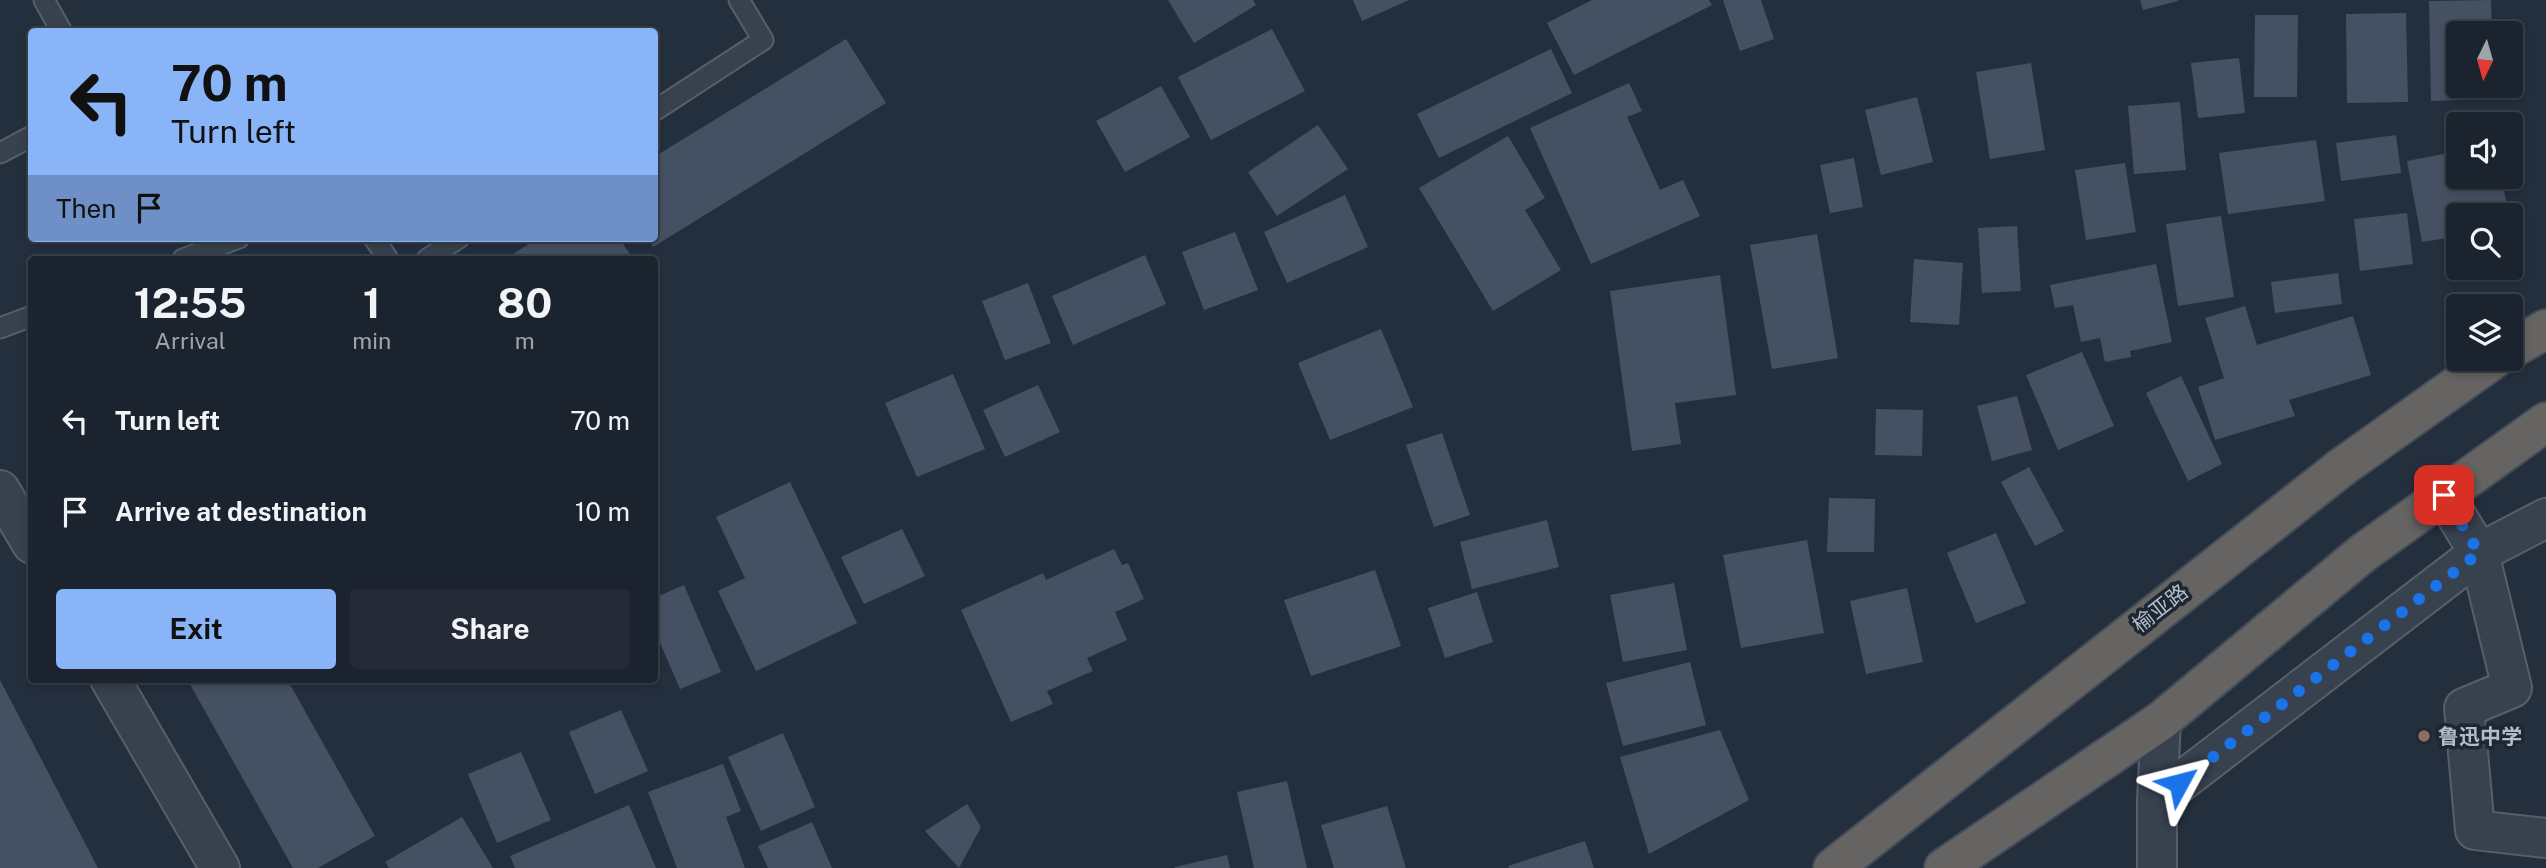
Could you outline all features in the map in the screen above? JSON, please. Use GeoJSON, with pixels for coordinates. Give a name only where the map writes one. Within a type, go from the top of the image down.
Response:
{"type":"FeatureCollection","features":[{"type":"Feature","properties":{"kind":"highway"},"geometry":{"type":"LineString","coordinates":[[2523,342],[2546,329]]}},
{"type":"Feature","properties":{"kind":"highway","name":"榆亚路"},"geometry":{"type":"LineString","coordinates":[[1833,868],[2310,491],[2477,371]]}},
{"type":"Feature","properties":{"kind":"highway"},"geometry":{"type":"LineString","coordinates":[[1944,868],[2161,721],[2362,553],[2546,422]]}},
{"type":"Feature","properties":{"kind":"street"},"geometry":{"type":"LineString","coordinates":[[0,490],[28,537]]}},
{"type":"Feature","properties":{"kind":"street"},"geometry":{"type":"LineString","coordinates":[[2444,495],[2479,553],[2512,688],[2464,708],[2475,830],[2546,838]]}},
{"type":"Feature","properties":{"kind":"street"},"geometry":{"type":"LineString","coordinates":[[2157,800],[2479,553],[2546,518]]}},
{"type":"Feature","properties":{"kind":"street"},"geometry":{"type":"LineString","coordinates":[[112,683],[220,868]]}},
{"type":"Feature","properties":{"kind":"street"},"geometry":{"type":"LineString","coordinates":[[2157,868],[2161,721]]}},
{"type":"Feature","properties":{"kind":"lane"},"geometry":{"type":"LineString","coordinates":[[44,0],[60,28]]}},
{"type":"Feature","properties":{"kind":"lane"},"geometry":{"type":"LineString","coordinates":[[658,108],[763,40],[739,0]]}},
{"type":"Feature","properties":{"kind":"lane"},"geometry":{"type":"LineString","coordinates":[[0,153],[28,138]]}},
{"type":"Feature","properties":{"kind":"lane"},"geometry":{"type":"LineString","coordinates":[[191,256],[228,242]]}},
{"type":"Feature","properties":{"kind":"lane"},"geometry":{"type":"LineString","coordinates":[[432,256],[453,242]]}},
{"type":"Feature","properties":{"kind":"lane"},"geometry":{"type":"LineString","coordinates":[[0,328],[28,318]]}},
{"type":"Feature","properties":{"kind":"building"},"geometry":{"type":"Polygon","coordinates":[[[1168,0],[1253,0],[1256,5],[1194,43],[1168,0]]]}},
{"type":"Feature","properties":{"kind":"building"},"geometry":{"type":"Polygon","coordinates":[[[1353,0],[1409,0],[1362,21],[1353,0]]]}},
{"type":"Feature","properties":{"kind":"building"},"geometry":{"type":"Polygon","coordinates":[[[1592,0],[1709,0],[1712,5],[1574,75],[1547,23],[1592,0]]]}},
{"type":"Feature","properties":{"kind":"building"},"geometry":{"type":"Polygon","coordinates":[[[1723,0],[1761,0],[1774,39],[1740,51],[1723,0]]]}},
{"type":"Feature","properties":{"kind":"building"},"geometry":{"type":"Polygon","coordinates":[[[2140,0],[2178,0],[2178,1],[2143,10],[2140,0]]]}},
{"type":"Feature","properties":{"kind":"building"},"geometry":{"type":"Polygon","coordinates":[[[2491,0],[2492,21],[2446,21],[2446,98],[2494,99],[2431,101],[2429,1],[2491,0]]]}},
{"type":"Feature","properties":{"kind":"building"},"geometry":{"type":"Polygon","coordinates":[[[2406,13],[2408,102],[2347,103],[2346,14],[2406,13]]]}},
{"type":"Feature","properties":{"kind":"building"},"geometry":{"type":"Polygon","coordinates":[[[2255,15],[2298,15],[2297,97],[2254,97],[2255,15]]]}},
{"type":"Feature","properties":{"kind":"building"},"geometry":{"type":"Polygon","coordinates":[[[1272,29],[1305,91],[1211,140],[1178,77],[1272,29]]]}},
{"type":"Feature","properties":{"kind":"building"},"geometry":{"type":"Polygon","coordinates":[[[846,39],[886,103],[653,247],[650,242],[658,242],[658,155],[846,39]]]}},
{"type":"Feature","properties":{"kind":"building"},"geometry":{"type":"Polygon","coordinates":[[[1551,49],[1572,93],[1439,158],[1417,114],[1551,49]]]}},
{"type":"Feature","properties":{"kind":"building"},"geometry":{"type":"Polygon","coordinates":[[[2239,58],[2245,113],[2198,118],[2191,63],[2239,58]]]}},
{"type":"Feature","properties":{"kind":"building"},"geometry":{"type":"Polygon","coordinates":[[[2031,63],[2045,150],[1990,159],[1976,72],[2031,63]]]}},
{"type":"Feature","properties":{"kind":"building"},"geometry":{"type":"Polygon","coordinates":[[[1629,83],[1642,111],[1627,117],[1660,190],[1683,180],[1700,216],[1591,264],[1530,128],[1629,83]]]}},
{"type":"Feature","properties":{"kind":"building"},"geometry":{"type":"Polygon","coordinates":[[[1161,86],[1190,137],[1125,172],[1096,121],[1161,86]]]}},
{"type":"Feature","properties":{"kind":"building"},"geometry":{"type":"Polygon","coordinates":[[[1917,97],[1933,162],[1881,175],[1865,110],[1917,97]]]}},
{"type":"Feature","properties":{"kind":"building"},"geometry":{"type":"Polygon","coordinates":[[[2180,102],[2186,170],[2134,174],[2128,106],[2180,102]]]}},
{"type":"Feature","properties":{"kind":"building"},"geometry":{"type":"Polygon","coordinates":[[[1318,125],[1348,169],[1277,216],[1248,172],[1318,125]]]}},
{"type":"Feature","properties":{"kind":"building"},"geometry":{"type":"Polygon","coordinates":[[[2396,135],[2401,173],[2341,181],[2336,143],[2396,135]]]}},
{"type":"Feature","properties":{"kind":"building"},"geometry":{"type":"Polygon","coordinates":[[[1508,136],[1545,198],[1525,210],[1561,270],[1493,311],[1419,188],[1508,136]]]}},
{"type":"Feature","properties":{"kind":"building"},"geometry":{"type":"Polygon","coordinates":[[[2316,140],[2325,201],[2228,214],[2219,153],[2316,140]]]}},
{"type":"Feature","properties":{"kind":"building"},"geometry":{"type":"Polygon","coordinates":[[[2446,154],[2446,189],[2504,189],[2506,203],[2446,203],[2446,238],[2422,242],[2407,161],[2446,154]]]}},
{"type":"Feature","properties":{"kind":"building"},"geometry":{"type":"Polygon","coordinates":[[[1854,158],[1863,207],[1830,213],[1820,165],[1854,158]]]}},
{"type":"Feature","properties":{"kind":"building"},"geometry":{"type":"Polygon","coordinates":[[[2125,163],[2136,232],[2086,240],[2075,170],[2125,163]]]}},
{"type":"Feature","properties":{"kind":"building"},"geometry":{"type":"Polygon","coordinates":[[[1345,195],[1368,247],[1287,283],[1264,232],[1345,195]]]}},
{"type":"Feature","properties":{"kind":"building"},"geometry":{"type":"Polygon","coordinates":[[[2407,213],[2413,264],[2360,271],[2354,219],[2407,213]]]}},
{"type":"Feature","properties":{"kind":"building"},"geometry":{"type":"Polygon","coordinates":[[[2221,216],[2234,297],[2178,306],[2166,224],[2221,216]]]}},
{"type":"Feature","properties":{"kind":"building"},"geometry":{"type":"Polygon","coordinates":[[[2017,226],[2021,291],[1982,293],[1978,228],[2017,226]]]}},
{"type":"Feature","properties":{"kind":"building"},"geometry":{"type":"Polygon","coordinates":[[[1235,232],[1258,290],[1204,310],[1182,252],[1235,232]]]}},
{"type":"Feature","properties":{"kind":"building"},"geometry":{"type":"Polygon","coordinates":[[[1817,234],[1838,358],[1772,369],[1750,245],[1817,234]]]}},
{"type":"Feature","properties":{"kind":"building"},"geometry":{"type":"Polygon","coordinates":[[[532,242],[622,242],[631,256],[510,256],[532,242]]]}},
{"type":"Feature","properties":{"kind":"building"},"geometry":{"type":"Polygon","coordinates":[[[1145,255],[1166,304],[1073,345],[1052,296],[1145,255]]]}},
{"type":"Feature","properties":{"kind":"building"},"geometry":{"type":"Polygon","coordinates":[[[1914,259],[1963,263],[1959,325],[1910,322],[1914,259]]]}},
{"type":"Feature","properties":{"kind":"building"},"geometry":{"type":"Polygon","coordinates":[[[2156,264],[2172,342],[2130,351],[2131,357],[2105,362],[2100,338],[2081,342],[2073,305],[2055,308],[2050,285],[2156,264]]]}},
{"type":"Feature","properties":{"kind":"building"},"geometry":{"type":"Polygon","coordinates":[[[2338,273],[2342,304],[2275,313],[2271,282],[2338,273]]]}},
{"type":"Feature","properties":{"kind":"building"},"geometry":{"type":"Polygon","coordinates":[[[1720,275],[1736,395],[1675,403],[1681,444],[1632,451],[1610,291],[1720,275]]]}},
{"type":"Feature","properties":{"kind":"building"},"geometry":{"type":"Polygon","coordinates":[[[1028,283],[1051,343],[1005,360],[982,301],[1028,283]]]}},
{"type":"Feature","properties":{"kind":"building"},"geometry":{"type":"Polygon","coordinates":[[[2245,306],[2257,345],[2353,316],[2371,375],[2289,400],[2295,416],[2215,440],[2198,387],[2224,378],[2205,318],[2245,306]]]}},
{"type":"Feature","properties":{"kind":"building"},"geometry":{"type":"Polygon","coordinates":[[[1381,329],[1413,407],[1330,440],[1298,363],[1381,329]]]}},
{"type":"Feature","properties":{"kind":"building"},"geometry":{"type":"Polygon","coordinates":[[[2082,352],[2114,426],[2058,450],[2026,375],[2082,352]]]}},
{"type":"Feature","properties":{"kind":"building"},"geometry":{"type":"Polygon","coordinates":[[[953,374],[985,449],[917,477],[885,403],[953,374]]]}},
{"type":"Feature","properties":{"kind":"building"},"geometry":{"type":"Polygon","coordinates":[[[2181,376],[2222,464],[2188,481],[2146,393],[2181,376]]]}},
{"type":"Feature","properties":{"kind":"building"},"geometry":{"type":"Polygon","coordinates":[[[1038,385],[1060,432],[1005,457],[983,410],[1038,385]]]}},
{"type":"Feature","properties":{"kind":"building"},"geometry":{"type":"Polygon","coordinates":[[[2017,396],[2032,450],[1992,461],[1977,406],[2017,396]]]}},
{"type":"Feature","properties":{"kind":"building"},"geometry":{"type":"Polygon","coordinates":[[[1876,409],[1923,410],[1922,456],[1875,455],[1876,409]]]}},
{"type":"Feature","properties":{"kind":"building"},"geometry":{"type":"Polygon","coordinates":[[[1442,433],[1470,515],[1434,527],[1406,445],[1442,433]]]}},
{"type":"Feature","properties":{"kind":"building"},"geometry":{"type":"Polygon","coordinates":[[[2029,467],[2064,531],[2035,546],[2001,482],[2029,467]]]}},
{"type":"Feature","properties":{"kind":"building"},"geometry":{"type":"Polygon","coordinates":[[[790,482],[857,623],[756,671],[718,591],[745,578],[716,517],[790,482]]]}},
{"type":"Feature","properties":{"kind":"building"},"geometry":{"type":"Polygon","coordinates":[[[1829,498],[1875,499],[1874,552],[1827,552],[1829,498]]]}},
{"type":"Feature","properties":{"kind":"building"},"geometry":{"type":"Polygon","coordinates":[[[1547,520],[1559,567],[1472,589],[1460,542],[1547,520]]]}},
{"type":"Feature","properties":{"kind":"building"},"geometry":{"type":"Polygon","coordinates":[[[902,529],[925,576],[864,604],[841,557],[902,529]]]}},
{"type":"Feature","properties":{"kind":"building"},"geometry":{"type":"Polygon","coordinates":[[[1996,533],[2026,603],[1976,623],[1947,553],[1996,533]]]}},
{"type":"Feature","properties":{"kind":"building"},"geometry":{"type":"Polygon","coordinates":[[[1807,540],[1824,633],[1741,648],[1723,555],[1807,540]]]}},
{"type":"Feature","properties":{"kind":"building"},"geometry":{"type":"Polygon","coordinates":[[[1114,549],[1122,565],[1128,563],[1144,599],[1115,612],[1127,640],[1087,658],[1093,671],[1047,691],[1053,704],[1011,722],[961,610],[1043,573],[1046,580],[1114,549]]]}},
{"type":"Feature","properties":{"kind":"building"},"geometry":{"type":"Polygon","coordinates":[[[1375,570],[1401,646],[1311,676],[1284,600],[1375,570]]]}},
{"type":"Feature","properties":{"kind":"building"},"geometry":{"type":"Polygon","coordinates":[[[1674,583],[1687,650],[1623,662],[1610,595],[1674,583]]]}},
{"type":"Feature","properties":{"kind":"building"},"geometry":{"type":"Polygon","coordinates":[[[684,585],[721,672],[680,689],[658,638],[658,596],[684,585]]]}},
{"type":"Feature","properties":{"kind":"building"},"geometry":{"type":"Polygon","coordinates":[[[1907,588],[1923,662],[1866,674],[1850,601],[1907,588]]]}},
{"type":"Feature","properties":{"kind":"building"},"geometry":{"type":"Polygon","coordinates":[[[1477,592],[1493,642],[1445,658],[1428,608],[1477,592]]]}},
{"type":"Feature","properties":{"kind":"building"},"geometry":{"type":"Polygon","coordinates":[[[1690,662],[1706,725],[1623,746],[1606,683],[1690,662]]]}},
{"type":"Feature","properties":{"kind":"building"},"geometry":{"type":"Polygon","coordinates":[[[0,680],[98,868],[0,868],[0,680]]]}},
{"type":"Feature","properties":{"kind":"building"},"geometry":{"type":"Polygon","coordinates":[[[189,683],[289,683],[375,836],[318,868],[293,868],[189,683]]]}},
{"type":"Feature","properties":{"kind":"building"},"geometry":{"type":"Polygon","coordinates":[[[621,710],[648,771],[595,794],[569,732],[621,710]]]}},
{"type":"Feature","properties":{"kind":"building"},"geometry":{"type":"Polygon","coordinates":[[[1720,730],[1749,800],[1649,854],[1620,757],[1720,730]]]}},
{"type":"Feature","properties":{"kind":"building"},"geometry":{"type":"Polygon","coordinates":[[[783,733],[815,807],[761,831],[728,757],[783,733]]]}},
{"type":"Feature","properties":{"kind":"building"},"geometry":{"type":"Polygon","coordinates":[[[521,752],[551,820],[497,843],[468,774],[521,752]]]}},
{"type":"Feature","properties":{"kind":"building"},"geometry":{"type":"Polygon","coordinates":[[[723,764],[741,811],[726,817],[745,868],[677,868],[648,792],[723,764]]]}},
{"type":"Feature","properties":{"kind":"building"},"geometry":{"type":"Polygon","coordinates":[[[1287,781],[1307,868],[1254,868],[1237,792],[1287,781]]]}},
{"type":"Feature","properties":{"kind":"building"},"geometry":{"type":"Polygon","coordinates":[[[967,804],[981,827],[959,868],[925,831],[967,804]]]}},
{"type":"Feature","properties":{"kind":"building"},"geometry":{"type":"Polygon","coordinates":[[[629,805],[656,868],[515,868],[510,856],[629,805]]]}},
{"type":"Feature","properties":{"kind":"building"},"geometry":{"type":"Polygon","coordinates":[[[1387,806],[1406,868],[1334,868],[1321,825],[1387,806]]]}},
{"type":"Feature","properties":{"kind":"building"},"geometry":{"type":"Polygon","coordinates":[[[462,817],[493,868],[389,868],[385,862],[462,817]]]}},
{"type":"Feature","properties":{"kind":"building"},"geometry":{"type":"Polygon","coordinates":[[[812,822],[832,868],[768,868],[758,846],[812,822]]]}},
{"type":"Feature","properties":{"kind":"building"},"geometry":{"type":"Polygon","coordinates":[[[1585,841],[1594,868],[1508,866],[1585,841]]]}},
{"type":"Feature","properties":{"kind":"building"},"geometry":{"type":"Polygon","coordinates":[[[1227,855],[1230,868],[1175,868],[1175,867],[1227,855]]]}},
{"type":"Feature","properties":{"kind":"place","name":"鲁迅中学"},"geometry":{"type":"Point","coordinates":[2424,736]}},
{"type":"Feature","properties":{"kind":"route"},"geometry":{"type":"LineString","coordinates":[[2179,783],[2479,553],[2444,495]]}}]}
